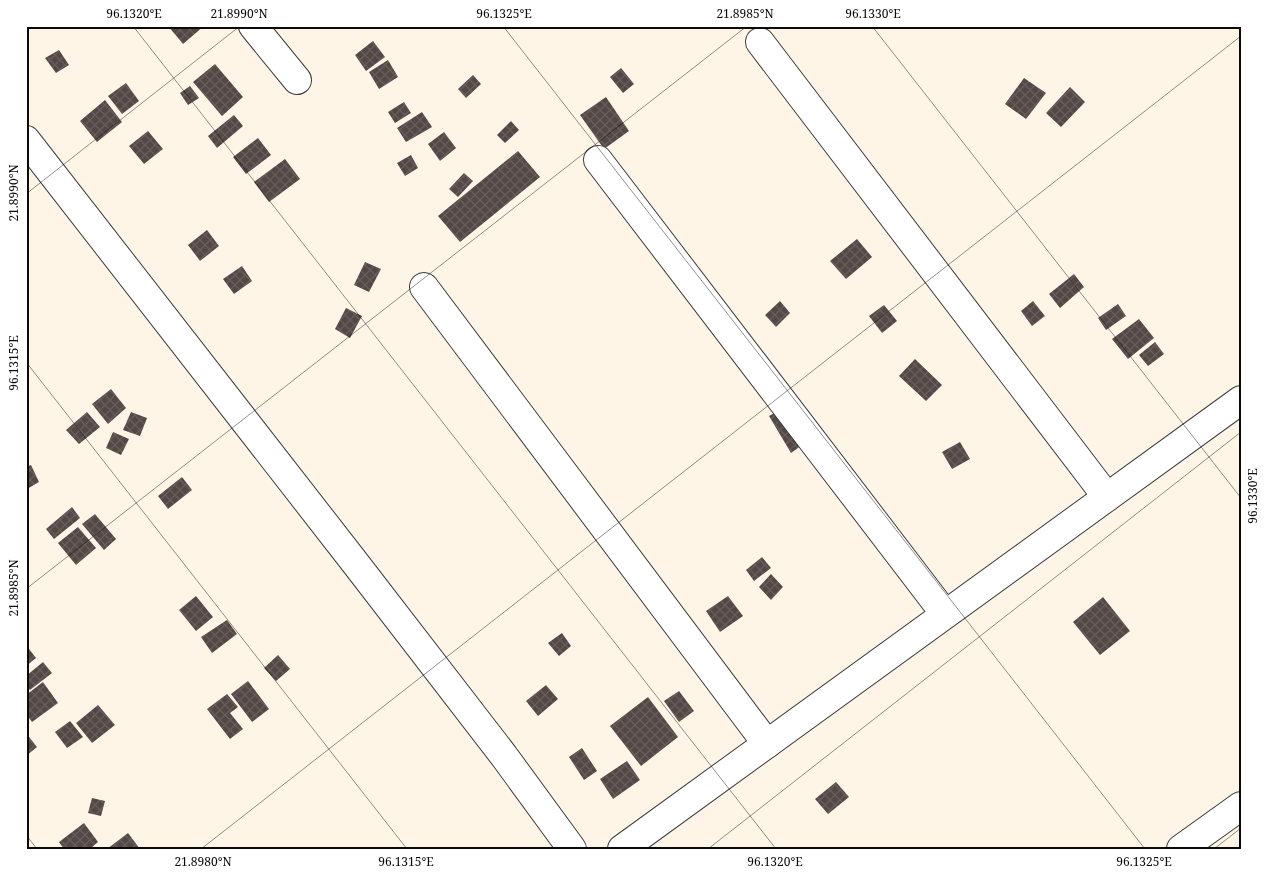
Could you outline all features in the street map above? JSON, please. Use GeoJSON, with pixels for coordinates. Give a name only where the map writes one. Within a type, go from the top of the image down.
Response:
{"type":"FeatureCollection","features":[{"type":"Feature","properties":{"kind":"street"},"geometry":{"type":"LineString","coordinates":[[253,26],[296,80]]}},
{"type":"Feature","properties":{"kind":"street"},"geometry":{"type":"LineString","coordinates":[[760,42],[1107,497]]}},
{"type":"Feature","properties":{"kind":"street"},"geometry":{"type":"LineString","coordinates":[[26,140],[379,595],[572,849]]}},
{"type":"Feature","properties":{"kind":"street"},"geometry":{"type":"LineString","coordinates":[[598,160],[945,614]]}},
{"type":"Feature","properties":{"kind":"street"},"geometry":{"type":"LineString","coordinates":[[424,287],[767,744]]}},
{"type":"Feature","properties":{"kind":"street"},"geometry":{"type":"LineString","coordinates":[[622,849],[1241,400]]}},
{"type":"Feature","properties":{"kind":"street"},"geometry":{"type":"LineString","coordinates":[[1189,847],[1241,806]]}},
{"type":"Feature","properties":{"kind":"building"},"geometry":{"type":"Polygon","coordinates":[[[168,26],[204,26],[183,44],[168,26]]]}},
{"type":"Feature","properties":{"kind":"building"},"geometry":{"type":"Polygon","coordinates":[[[373,41],[385,57],[366,71],[355,55],[373,41]]]}},
{"type":"Feature","properties":{"kind":"building"},"geometry":{"type":"Polygon","coordinates":[[[59,50],[69,65],[56,73],[45,58],[59,50]]]}},
{"type":"Feature","properties":{"kind":"building"},"geometry":{"type":"Polygon","coordinates":[[[388,60],[398,77],[379,89],[369,72],[388,60]]]}},
{"type":"Feature","properties":{"kind":"building"},"geometry":{"type":"Polygon","coordinates":[[[215,64],[243,97],[222,116],[193,82],[215,64]]]}},
{"type":"Feature","properties":{"kind":"building"},"geometry":{"type":"Polygon","coordinates":[[[621,68],[634,84],[623,93],[610,77],[621,68]]]}},
{"type":"Feature","properties":{"kind":"building"},"geometry":{"type":"Polygon","coordinates":[[[473,75],[481,84],[466,98],[458,89],[473,75]]]}},
{"type":"Feature","properties":{"kind":"building"},"geometry":{"type":"Polygon","coordinates":[[[1024,78],[1046,93],[1026,119],[1005,104],[1024,78]]]}},
{"type":"Feature","properties":{"kind":"building"},"geometry":{"type":"Polygon","coordinates":[[[126,83],[139,101],[122,114],[108,96],[126,83]]]}},
{"type":"Feature","properties":{"kind":"building"},"geometry":{"type":"Polygon","coordinates":[[[190,86],[199,98],[188,105],[180,93],[190,86]]]}},
{"type":"Feature","properties":{"kind":"building"},"geometry":{"type":"Polygon","coordinates":[[[1070,87],[1085,102],[1061,127],[1046,113],[1070,87]]]}},
{"type":"Feature","properties":{"kind":"building"},"geometry":{"type":"Polygon","coordinates":[[[606,97],[629,131],[604,149],[580,115],[606,97]]]}},
{"type":"Feature","properties":{"kind":"building"},"geometry":{"type":"Polygon","coordinates":[[[105,100],[122,122],[97,142],[80,121],[105,100]]]}},
{"type":"Feature","properties":{"kind":"building"},"geometry":{"type":"Polygon","coordinates":[[[404,102],[411,113],[395,123],[388,112],[404,102]]]}},
{"type":"Feature","properties":{"kind":"building"},"geometry":{"type":"Polygon","coordinates":[[[422,112],[432,127],[406,142],[397,128],[422,112]]]}},
{"type":"Feature","properties":{"kind":"building"},"geometry":{"type":"Polygon","coordinates":[[[234,115],[243,126],[217,148],[208,136],[234,115]]]}},
{"type":"Feature","properties":{"kind":"building"},"geometry":{"type":"Polygon","coordinates":[[[511,121],[519,130],[505,143],[497,135],[511,121]]]}},
{"type":"Feature","properties":{"kind":"building"},"geometry":{"type":"Polygon","coordinates":[[[148,131],[163,149],[144,164],[129,146],[148,131]]]}},
{"type":"Feature","properties":{"kind":"building"},"geometry":{"type":"Polygon","coordinates":[[[444,132],[456,148],[440,161],[428,144],[444,132]]]}},
{"type":"Feature","properties":{"kind":"building"},"geometry":{"type":"Polygon","coordinates":[[[258,138],[271,155],[246,174],[233,157],[258,138]]]}},
{"type":"Feature","properties":{"kind":"building"},"geometry":{"type":"Polygon","coordinates":[[[518,151],[540,177],[460,242],[438,216],[518,151]]]}},
{"type":"Feature","properties":{"kind":"building"},"geometry":{"type":"Polygon","coordinates":[[[411,155],[418,168],[405,176],[397,163],[411,155]]]}},
{"type":"Feature","properties":{"kind":"building"},"geometry":{"type":"Polygon","coordinates":[[[285,159],[300,179],[269,202],[254,182],[285,159]]]}},
{"type":"Feature","properties":{"kind":"building"},"geometry":{"type":"Polygon","coordinates":[[[464,173],[473,181],[458,197],[449,189],[464,173]]]}},
{"type":"Feature","properties":{"kind":"building"},"geometry":{"type":"Polygon","coordinates":[[[207,230],[219,246],[200,261],[188,245],[207,230]]]}},
{"type":"Feature","properties":{"kind":"building"},"geometry":{"type":"Polygon","coordinates":[[[857,239],[872,257],[846,279],[830,261],[857,239]]]}},
{"type":"Feature","properties":{"kind":"building"},"geometry":{"type":"Polygon","coordinates":[[[365,262],[381,269],[369,292],[354,285],[365,262]]]}},
{"type":"Feature","properties":{"kind":"building"},"geometry":{"type":"Polygon","coordinates":[[[242,266],[252,281],[234,294],[223,279],[242,266]]]}},
{"type":"Feature","properties":{"kind":"building"},"geometry":{"type":"Polygon","coordinates":[[[1074,274],[1084,287],[1060,308],[1049,294],[1074,274]]]}},
{"type":"Feature","properties":{"kind":"building"},"geometry":{"type":"Polygon","coordinates":[[[780,301],[790,313],[776,327],[765,315],[780,301]]]}},
{"type":"Feature","properties":{"kind":"building"},"geometry":{"type":"Polygon","coordinates":[[[1033,301],[1045,316],[1032,326],[1021,311],[1033,301]]]}},
{"type":"Feature","properties":{"kind":"building"},"geometry":{"type":"Polygon","coordinates":[[[1118,304],[1126,316],[1106,330],[1098,318],[1118,304]]]}},
{"type":"Feature","properties":{"kind":"building"},"geometry":{"type":"Polygon","coordinates":[[[884,305],[897,321],[882,333],[869,316],[884,305]]]}},
{"type":"Feature","properties":{"kind":"building"},"geometry":{"type":"Polygon","coordinates":[[[346,308],[362,316],[350,338],[335,329],[346,308]]]}},
{"type":"Feature","properties":{"kind":"building"},"geometry":{"type":"Polygon","coordinates":[[[1139,319],[1154,338],[1128,359],[1112,339],[1139,319]]]}},
{"type":"Feature","properties":{"kind":"building"},"geometry":{"type":"Polygon","coordinates":[[[1155,342],[1164,354],[1148,366],[1139,355],[1155,342]]]}},
{"type":"Feature","properties":{"kind":"building"},"geometry":{"type":"Polygon","coordinates":[[[915,359],[942,385],[926,401],[899,376],[915,359]]]}},
{"type":"Feature","properties":{"kind":"building"},"geometry":{"type":"Polygon","coordinates":[[[111,389],[126,408],[108,424],[92,404],[111,389]]]}},
{"type":"Feature","properties":{"kind":"building"},"geometry":{"type":"Polygon","coordinates":[[[780,410],[802,445],[791,453],[769,416],[780,410]]]}},
{"type":"Feature","properties":{"kind":"building"},"geometry":{"type":"Polygon","coordinates":[[[87,412],[100,427],[79,444],[66,430],[87,412]]]}},
{"type":"Feature","properties":{"kind":"building"},"geometry":{"type":"Polygon","coordinates":[[[131,412],[147,418],[140,436],[123,430],[131,412]]]}},
{"type":"Feature","properties":{"kind":"building"},"geometry":{"type":"Polygon","coordinates":[[[113,432],[129,439],[121,455],[106,448],[113,432]]]}},
{"type":"Feature","properties":{"kind":"building"},"geometry":{"type":"Polygon","coordinates":[[[960,442],[970,459],[952,469],[942,452],[960,442]]]}},
{"type":"Feature","properties":{"kind":"building"},"geometry":{"type":"Polygon","coordinates":[[[31,465],[39,482],[27,489],[26,467],[31,465]]]}},
{"type":"Feature","properties":{"kind":"building"},"geometry":{"type":"Polygon","coordinates":[[[182,477],[192,490],[168,509],[158,496],[182,477]]]}},
{"type":"Feature","properties":{"kind":"building"},"geometry":{"type":"Polygon","coordinates":[[[72,507],[80,518],[54,539],[46,529],[72,507]]]}},
{"type":"Feature","properties":{"kind":"building"},"geometry":{"type":"Polygon","coordinates":[[[95,514],[116,539],[104,550],[82,524],[95,514]]]}},
{"type":"Feature","properties":{"kind":"building"},"geometry":{"type":"Polygon","coordinates":[[[78,527],[96,548],[76,565],[58,543],[78,527]]]}},
{"type":"Feature","properties":{"kind":"building"},"geometry":{"type":"Polygon","coordinates":[[[762,557],[771,568],[754,581],[746,570],[762,557]]]}},
{"type":"Feature","properties":{"kind":"building"},"geometry":{"type":"Polygon","coordinates":[[[771,574],[783,587],[771,600],[759,587],[771,574]]]}},
{"type":"Feature","properties":{"kind":"building"},"geometry":{"type":"Polygon","coordinates":[[[196,596],[213,617],[196,631],[179,610],[196,596]]]}},
{"type":"Feature","properties":{"kind":"building"},"geometry":{"type":"Polygon","coordinates":[[[728,596],[743,616],[720,632],[706,611],[728,596]]]}},
{"type":"Feature","properties":{"kind":"building"},"geometry":{"type":"Polygon","coordinates":[[[1103,597],[1130,631],[1100,655],[1073,622],[1103,597]]]}},
{"type":"Feature","properties":{"kind":"building"},"geometry":{"type":"Polygon","coordinates":[[[227,620],[237,634],[212,653],[201,637],[227,620]]]}},
{"type":"Feature","properties":{"kind":"building"},"geometry":{"type":"Polygon","coordinates":[[[562,633],[571,646],[559,656],[548,643],[562,633]]]}},
{"type":"Feature","properties":{"kind":"building"},"geometry":{"type":"Polygon","coordinates":[[[26,645],[36,658],[26,666],[26,645]]]}},
{"type":"Feature","properties":{"kind":"building"},"geometry":{"type":"Polygon","coordinates":[[[278,655],[290,669],[276,681],[264,668],[278,655]]]}},
{"type":"Feature","properties":{"kind":"building"},"geometry":{"type":"Polygon","coordinates":[[[43,662],[52,673],[30,690],[26,686],[26,676],[43,662]]]}},
{"type":"Feature","properties":{"kind":"building"},"geometry":{"type":"Polygon","coordinates":[[[248,681],[269,709],[252,722],[231,694],[248,681]]]}},
{"type":"Feature","properties":{"kind":"building"},"geometry":{"type":"Polygon","coordinates":[[[43,682],[58,703],[32,722],[26,714],[26,695],[43,682]]]}},
{"type":"Feature","properties":{"kind":"building"},"geometry":{"type":"Polygon","coordinates":[[[546,685],[558,699],[538,716],[526,701],[546,685]]]}},
{"type":"Feature","properties":{"kind":"building"},"geometry":{"type":"Polygon","coordinates":[[[679,691],[694,711],[679,722],[664,701],[679,691]]]}},
{"type":"Feature","properties":{"kind":"building"},"geometry":{"type":"Polygon","coordinates":[[[227,694],[238,707],[230,713],[243,729],[230,739],[207,709],[227,694]]]}},
{"type":"Feature","properties":{"kind":"building"},"geometry":{"type":"Polygon","coordinates":[[[648,697],[678,737],[641,766],[610,726],[648,697]]]}},
{"type":"Feature","properties":{"kind":"building"},"geometry":{"type":"Polygon","coordinates":[[[98,705],[115,725],[92,743],[76,723],[98,705]]]}},
{"type":"Feature","properties":{"kind":"building"},"geometry":{"type":"Polygon","coordinates":[[[70,721],[83,737],[67,748],[55,732],[70,721]]]}},
{"type":"Feature","properties":{"kind":"building"},"geometry":{"type":"Polygon","coordinates":[[[26,733],[37,747],[26,756],[26,733]]]}},
{"type":"Feature","properties":{"kind":"building"},"geometry":{"type":"Polygon","coordinates":[[[582,748],[597,771],[584,780],[569,757],[582,748]]]}},
{"type":"Feature","properties":{"kind":"building"},"geometry":{"type":"Polygon","coordinates":[[[627,761],[640,780],[613,799],[600,779],[627,761]]]}},
{"type":"Feature","properties":{"kind":"building"},"geometry":{"type":"Polygon","coordinates":[[[836,782],[849,797],[828,814],[815,799],[836,782]]]}},
{"type":"Feature","properties":{"kind":"building"},"geometry":{"type":"Polygon","coordinates":[[[92,798],[105,801],[101,816],[88,813],[92,798]]]}},
{"type":"Feature","properties":{"kind":"building"},"geometry":{"type":"Polygon","coordinates":[[[84,823],[98,842],[90,849],[64,849],[59,842],[84,823]]]}},
{"type":"Feature","properties":{"kind":"building"},"geometry":{"type":"Polygon","coordinates":[[[128,833],[140,849],[107,849],[128,833]]]}}]}
